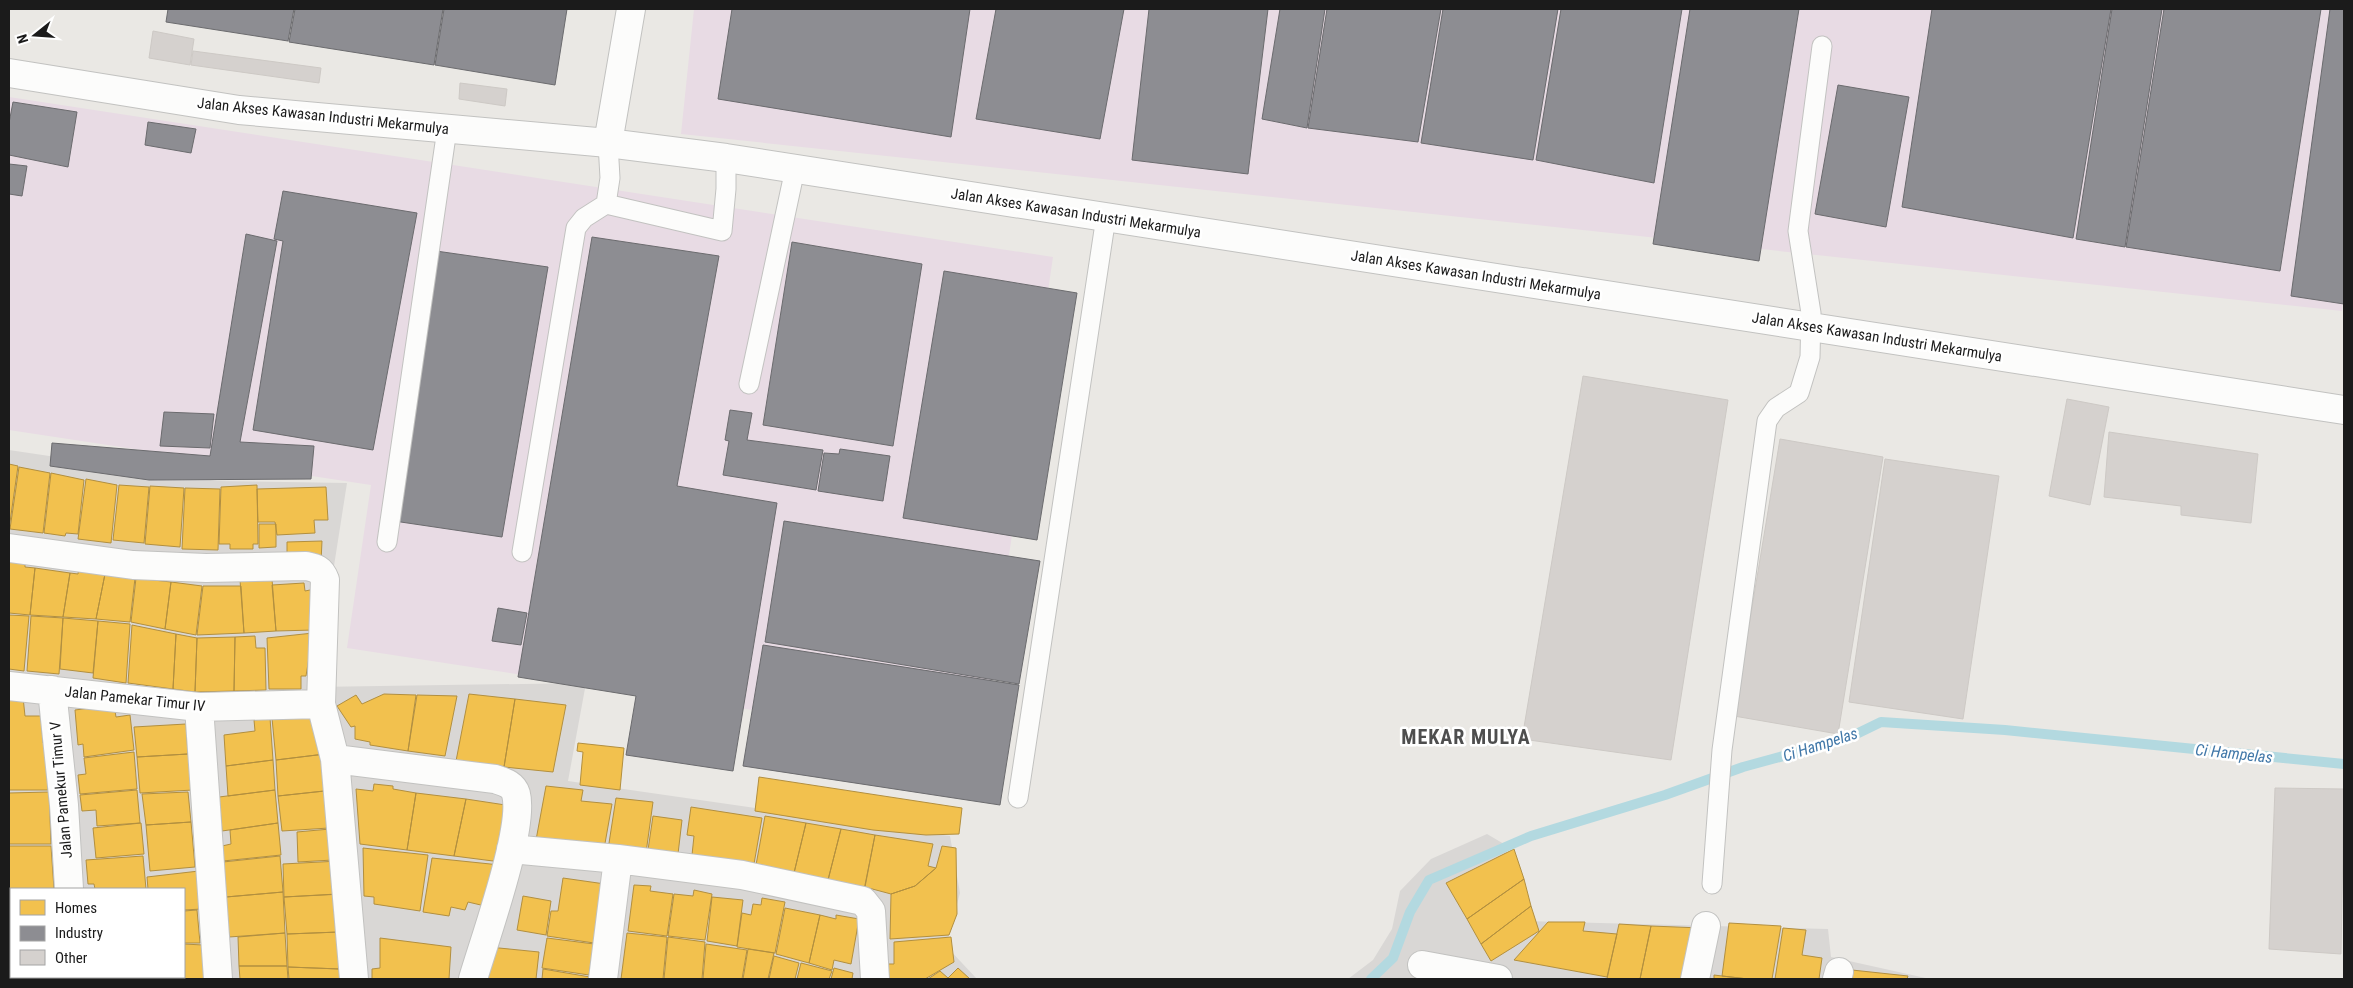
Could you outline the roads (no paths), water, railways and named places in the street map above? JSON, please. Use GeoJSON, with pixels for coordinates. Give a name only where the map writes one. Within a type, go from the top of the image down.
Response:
{"type":"FeatureCollection","features":[{"type":"Feature","properties":{"kind":"street"},"geometry":{"type":"LineString","coordinates":[[608,143],[630,9]]}},
{"type":"Feature","properties":{"kind":"street","name":"Jalan Akses Kawasan Industri Mekarmulya"},"geometry":{"type":"LineString","coordinates":[[9,73],[239,110],[608,143],[726,158],[2344,410]]}},
{"type":"Feature","properties":{"kind":"street"},"geometry":{"type":"LineString","coordinates":[[9,548],[132,565],[317,568],[323,573],[325,580],[321,704],[335,759],[354,979]]}},
{"type":"Feature","properties":{"kind":"street","name":"Jalan Pamekar Timur IV"},"geometry":{"type":"LineString","coordinates":[[9,686],[199,707],[321,704]]}},
{"type":"Feature","properties":{"kind":"street","name":"Jalan Pamekur Timur V"},"geometry":{"type":"LineString","coordinates":[[52,690],[64,805],[69,888]]}},
{"type":"Feature","properties":{"kind":"street"},"geometry":{"type":"LineString","coordinates":[[199,707],[218,979]]}},
{"type":"Feature","properties":{"kind":"street"},"geometry":{"type":"LineString","coordinates":[[335,759],[495,779],[510,784],[516,792],[517,807],[511,848],[473,979]]}},
{"type":"Feature","properties":{"kind":"street"},"geometry":{"type":"LineString","coordinates":[[511,848],[742,875],[863,901],[871,911],[875,979]]}},
{"type":"Feature","properties":{"kind":"street"},"geometry":{"type":"LineString","coordinates":[[603,979],[618,859]]}},
{"type":"Feature","properties":{"kind":"street"},"geometry":{"type":"LineString","coordinates":[[1695,979],[1706,926]]}},
{"type":"Feature","properties":{"kind":"street"},"geometry":{"type":"LineString","coordinates":[[1422,964],[1498,979]]}},
{"type":"Feature","properties":{"kind":"lane"},"geometry":{"type":"LineString","coordinates":[[1712,884],[1722,750],[1767,421],[1776,408],[1799,393],[1810,357],[1811,313],[1798,231],[1822,46]]}},
{"type":"Feature","properties":{"kind":"lane"},"geometry":{"type":"LineString","coordinates":[[387,542],[447,129]]}},
{"type":"Feature","properties":{"kind":"lane"},"geometry":{"type":"LineString","coordinates":[[606,204],[610,178],[608,143]]}},
{"type":"Feature","properties":{"kind":"lane"},"geometry":{"type":"LineString","coordinates":[[522,552],[576,228],[584,218],[606,204],[722,230],[726,189],[726,158]]}},
{"type":"Feature","properties":{"kind":"lane"},"geometry":{"type":"LineString","coordinates":[[749,384],[795,169]]}},
{"type":"Feature","properties":{"kind":"lane"},"geometry":{"type":"LineString","coordinates":[[1018,798],[1106,217]]}},
{"type":"Feature","properties":{"kind":"waterway","name":"Ci Hampelas"},"geometry":{"type":"LineString","coordinates":[[1371,979],[1393,958],[1410,912],[1429,880],[1531,836],[1665,795],[1743,767],[1846,739],[1881,722],[2005,730],[2344,764]]}},
{"type":"Feature","properties":{"kind":"district","name":"MEKAR MULYA"},"geometry":{"type":"Point","coordinates":[1466,737]}}]}
